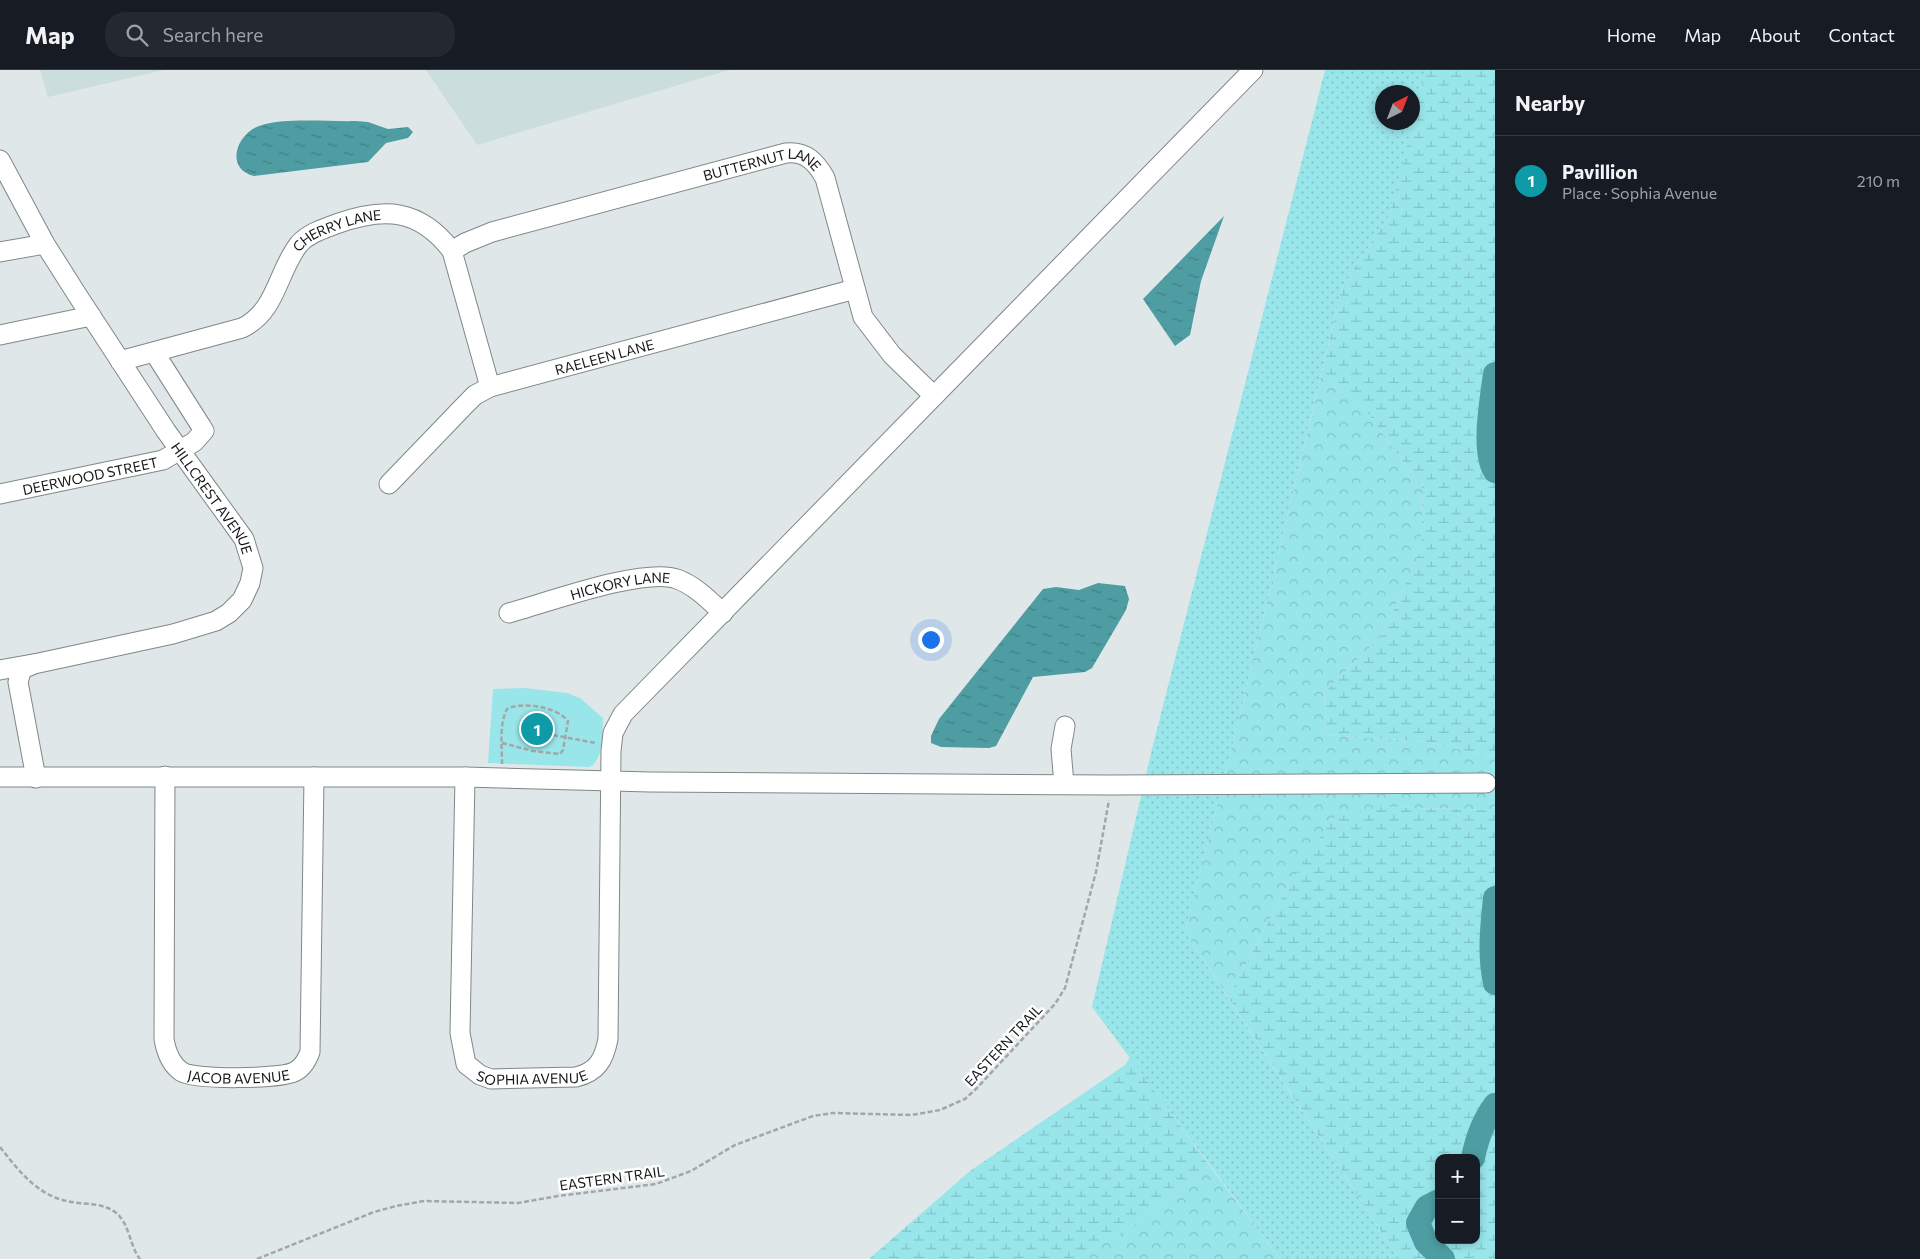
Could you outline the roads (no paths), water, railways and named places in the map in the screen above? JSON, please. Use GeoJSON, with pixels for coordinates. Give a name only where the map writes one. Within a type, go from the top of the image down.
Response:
{"type":"FeatureCollection","features":[{"type":"Feature","properties":{"kind":"street","name":"SOPHIA AVENUE"},"geometry":{"type":"LineString","coordinates":[[465,777],[461,1048],[466,1064],[472,1071],[491,1079],[576,1076],[594,1071],[602,1060],[609,1027],[610,780],[613,733],[623,714],[1253,70]]}},
{"type":"Feature","properties":{"kind":"street","name":"BUTTERNUT LANE"},"geometry":{"type":"LineString","coordinates":[[452,251],[465,243],[492,232],[795,152],[814,161],[825,178],[863,317],[892,355],[934,396]]}},
{"type":"Feature","properties":{"kind":"street","name":"HILLCREST AVENUE"},"geometry":{"type":"LineString","coordinates":[[0,160],[45,244],[91,316],[180,452],[223,507],[249,551],[253,574],[242,600],[229,613],[206,625],[173,634],[0,670]]}},
{"type":"Feature","properties":{"kind":"street","name":"CHERRY LANE"},"geometry":{"type":"LineString","coordinates":[[120,361],[251,324],[271,302],[286,268],[300,243],[316,232],[342,222],[381,212],[396,213],[423,224],[444,241],[452,251],[490,387]]}},
{"type":"Feature","properties":{"kind":"street"},"geometry":{"type":"LineString","coordinates":[[0,252],[45,244]]}},
{"type":"Feature","properties":{"kind":"street","name":"RAELEEN LANE"},"geometry":{"type":"LineString","coordinates":[[389,484],[475,395],[490,387],[855,289]]}},
{"type":"Feature","properties":{"kind":"street"},"geometry":{"type":"LineString","coordinates":[[0,335],[91,316]]}},
{"type":"Feature","properties":{"kind":"street","name":"DEERWOOD STREET"},"geometry":{"type":"LineString","coordinates":[[0,494],[151,463],[180,452],[200,437],[204,431],[154,352]]}},
{"type":"Feature","properties":{"kind":"street","name":"HICKORY LANE"},"geometry":{"type":"LineString","coordinates":[[509,613],[632,578],[657,575],[677,579],[688,584],[723,613]]}},
{"type":"Feature","properties":{"kind":"street"},"geometry":{"type":"LineString","coordinates":[[34,664],[22,669],[18,682],[36,778]]}},
{"type":"Feature","properties":{"kind":"street"},"geometry":{"type":"LineString","coordinates":[[1064,784],[1061,749],[1065,726]]}},
{"type":"Feature","properties":{"kind":"street","name":"JACOB AVENUE"},"geometry":{"type":"LineString","coordinates":[[165,776],[164,1039],[168,1055],[177,1068],[183,1072],[200,1077],[287,1075],[300,1068],[310,1052],[314,777]]}},
{"type":"Feature","properties":{"kind":"street"},"geometry":{"type":"LineString","coordinates":[[0,777],[465,777],[1111,785],[1486,783]]}},
{"type":"Feature","properties":{"kind":"water"},"geometry":{"type":"Polygon","coordinates":[[[293,121],[368,122],[388,129],[408,127],[413,132],[408,138],[386,143],[368,162],[254,176],[245,172],[239,166],[237,151],[240,143],[251,130],[259,126],[269,123],[293,121]]]}},
{"type":"Feature","properties":{"kind":"water"},"geometry":{"type":"Polygon","coordinates":[[[1224,216],[1201,281],[1190,335],[1175,346],[1143,299],[1224,216]]]}},
{"type":"Feature","properties":{"kind":"water"},"geometry":{"type":"Polygon","coordinates":[[[1098,583],[1125,586],[1129,599],[1126,610],[1092,668],[1085,672],[1033,677],[996,746],[989,748],[941,747],[931,743],[931,736],[939,719],[1043,589],[1056,587],[1079,590],[1098,583]]]}},
{"type":"Feature","properties":{"kind":"waterway"},"geometry":{"type":"LineString","coordinates":[[1495,374],[1488,438],[1491,462],[1495,471]]}},
{"type":"Feature","properties":{"kind":"waterway"},"geometry":{"type":"LineString","coordinates":[[1495,898],[1492,930],[1495,983]]}},
{"type":"Feature","properties":{"kind":"waterway"},"geometry":{"type":"LineString","coordinates":[[1474,1154],[1481,1130],[1495,1105]]}},
{"type":"Feature","properties":{"kind":"waterway"},"geometry":{"type":"LineString","coordinates":[[1435,1203],[1427,1207],[1418,1223],[1426,1242],[1443,1259]]}},
{"type":"Feature","properties":{"kind":"place","name":"Pavillion"},"geometry":{"type":"Point","coordinates":[537,729]}}]}
